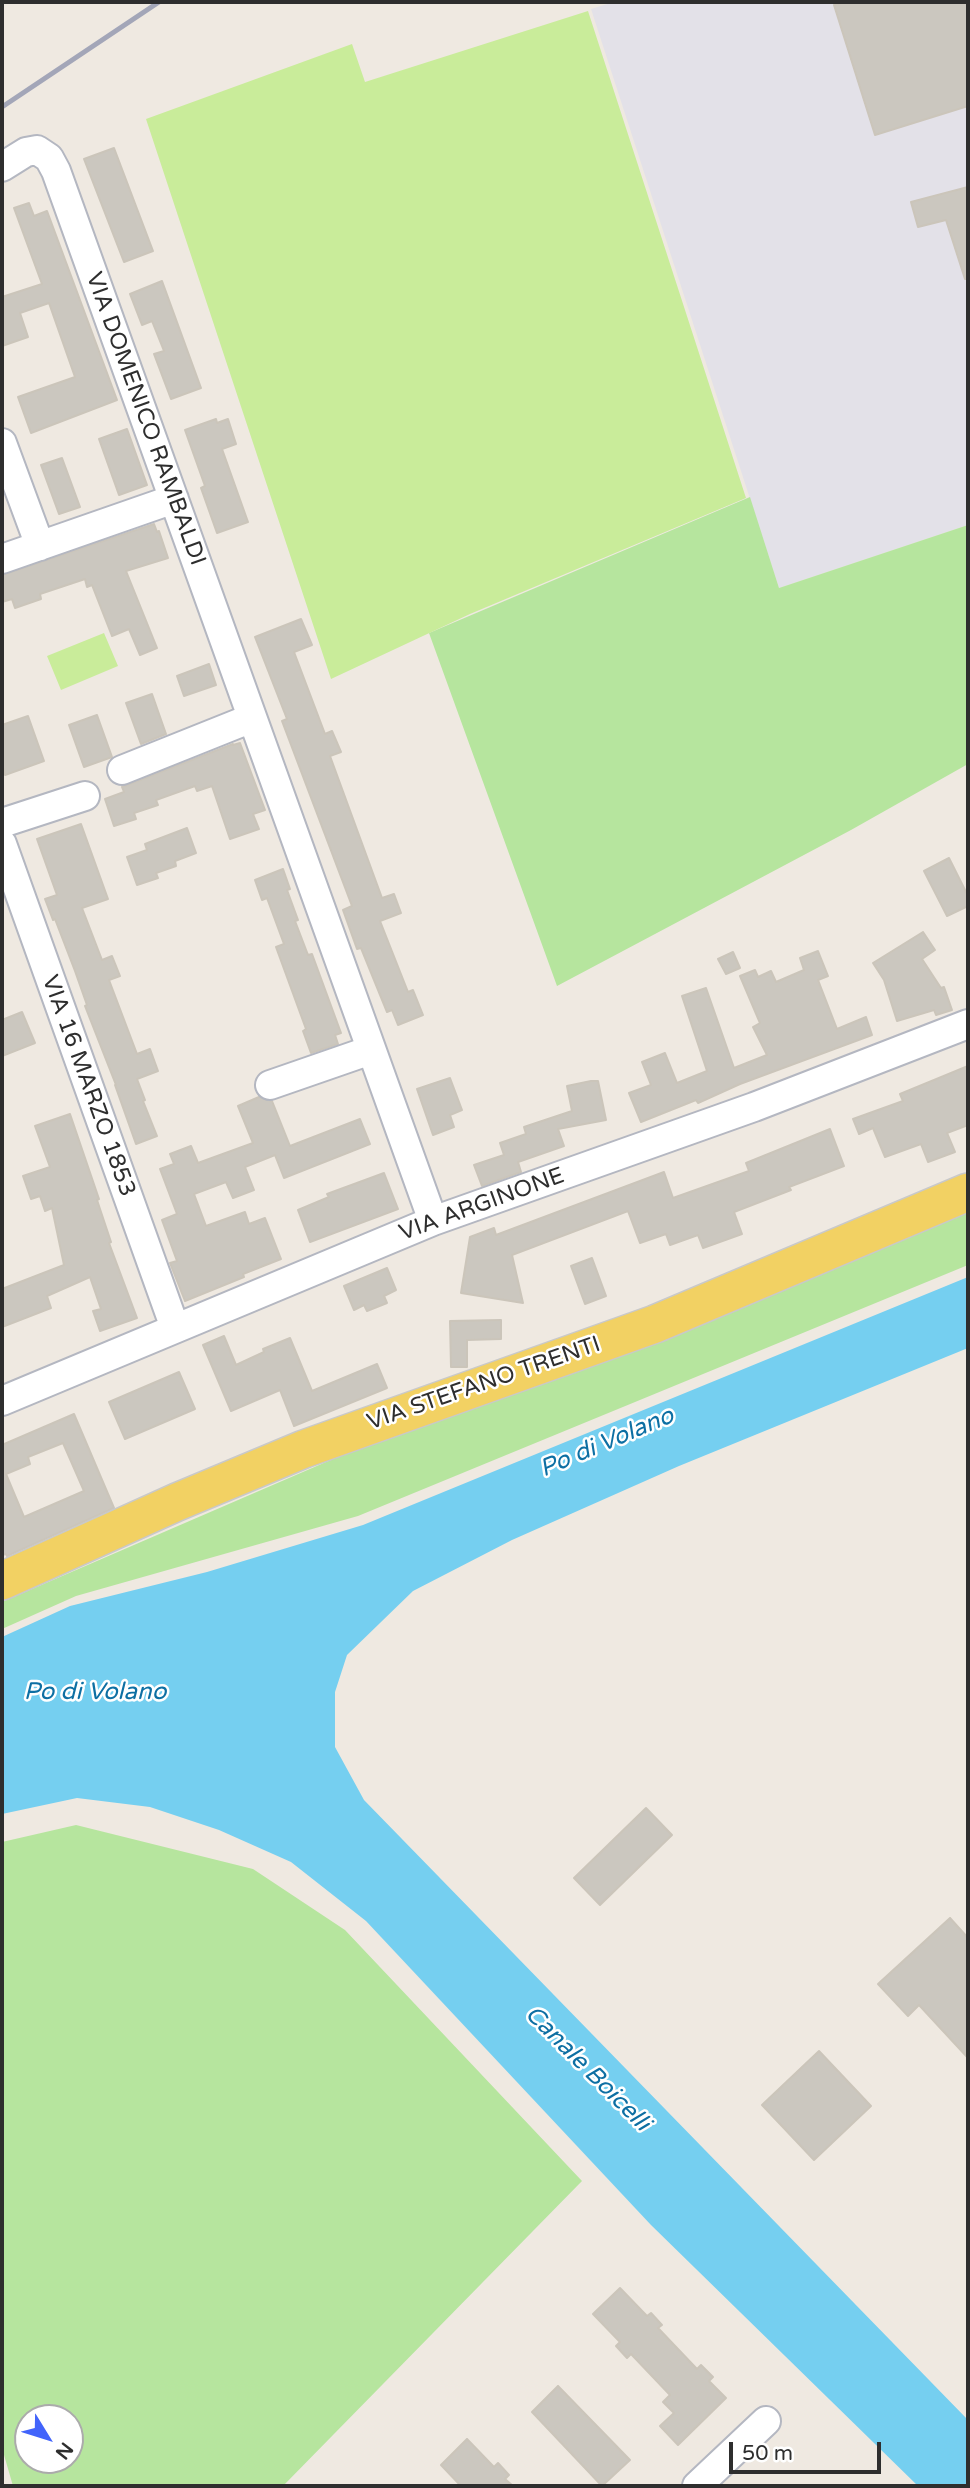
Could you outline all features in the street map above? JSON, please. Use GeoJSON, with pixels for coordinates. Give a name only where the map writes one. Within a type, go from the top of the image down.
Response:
{"type":"FeatureCollection","features":[{"type":"Feature","properties":{"kind":"main road","name":"VIA STEFANO TRENTI"},"geometry":{"type":"LineString","coordinates":[[2,1581],[210,1487],[304,1449],[654,1324],[968,1192]]}},
{"type":"Feature","properties":{"kind":"street","name":"VIA DOMENICO RAMBALDI"},"geometry":{"type":"LineString","coordinates":[[8,163],[37,150],[49,158],[56,171],[433,1221]]}},
{"type":"Feature","properties":{"kind":"street"},"geometry":{"type":"LineString","coordinates":[[2,443],[40,546]]}},
{"type":"Feature","properties":{"kind":"street"},"geometry":{"type":"LineString","coordinates":[[2,559],[174,499]]}},
{"type":"Feature","properties":{"kind":"street"},"geometry":{"type":"LineString","coordinates":[[122,770],[252,718]]}},
{"type":"Feature","properties":{"kind":"street"},"geometry":{"type":"LineString","coordinates":[[2,823],[85,796]]}},
{"type":"Feature","properties":{"kind":"street","name":"VIA 16 MARZO 1853"},"geometry":{"type":"LineString","coordinates":[[2,844],[175,1328]]}},
{"type":"Feature","properties":{"kind":"street","name":"VIA ARGINONE"},"geometry":{"type":"LineString","coordinates":[[2,1401],[433,1221],[754,1107],[968,1024]]}},
{"type":"Feature","properties":{"kind":"street"},"geometry":{"type":"LineString","coordinates":[[270,1085],[371,1050]]}},
{"type":"Feature","properties":{"kind":"street"},"geometry":{"type":"LineString","coordinates":[[697,2486],[765,2420]]}},
{"type":"Feature","properties":{"kind":"shaded area"},"geometry":{"type":"Polygon","coordinates":[[[614,2],[968,2],[968,525],[779,588],[591,9],[614,2]]]}},
{"type":"Feature","properties":{"kind":"green space"},"geometry":{"type":"Polygon","coordinates":[[[588,11],[746,498],[470,614],[331,679],[146,119],[352,44],[365,82],[588,11]]]}},
{"type":"Feature","properties":{"kind":"green space"},"geometry":{"type":"Polygon","coordinates":[[[750,497],[779,588],[968,525],[968,764],[851,830],[557,986],[429,633],[750,497]]]}},
{"type":"Feature","properties":{"kind":"green space"},"geometry":{"type":"Polygon","coordinates":[[[104,633],[118,666],[61,690],[47,656],[104,633]]]}},
{"type":"Feature","properties":{"kind":"green space"},"geometry":{"type":"Polygon","coordinates":[[[968,1206],[968,1265],[358,1516],[76,1596],[2,1629],[2,1602],[370,1443],[968,1206]]]}},
{"type":"Feature","properties":{"kind":"green space"},"geometry":{"type":"Polygon","coordinates":[[[76,1825],[253,1869],[345,1930],[582,2181],[283,2486],[13,2486],[2,2448],[2,1842],[76,1825]]]}},
{"type":"Feature","properties":{"kind":"water"},"geometry":{"type":"Polygon","coordinates":[[[968,1277],[968,1348],[679,1466],[512,1540],[413,1591],[347,1655],[335,1692],[335,1747],[364,1800],[968,2420],[968,2486],[918,2486],[651,2225],[366,1921],[291,1862],[219,1830],[150,1807],[77,1798],[2,1814],[2,1637],[70,1606],[207,1572],[363,1525],[968,1277]]]}},
{"type":"Feature","properties":{"kind":"building"},"geometry":{"type":"Polygon","coordinates":[[[844,2],[968,2],[968,106],[875,135],[834,5],[844,2]]]}},
{"type":"Feature","properties":{"kind":"building"},"geometry":{"type":"Polygon","coordinates":[[[114,148],[153,251],[124,262],[84,159],[114,148]]]}},
{"type":"Feature","properties":{"kind":"building"},"geometry":{"type":"Polygon","coordinates":[[[968,187],[968,279],[965,279],[946,220],[918,227],[911,202],[968,187]]]}},
{"type":"Feature","properties":{"kind":"building"},"geometry":{"type":"Polygon","coordinates":[[[29,203],[34,216],[47,211],[117,400],[31,433],[18,397],[75,377],[49,303],[20,313],[28,337],[2,346],[2,297],[42,284],[14,208],[29,203]]]}},
{"type":"Feature","properties":{"kind":"building"},"geometry":{"type":"Polygon","coordinates":[[[162,281],[201,388],[171,399],[154,354],[164,351],[152,321],[142,325],[130,294],[162,281]]]}},
{"type":"Feature","properties":{"kind":"building"},"geometry":{"type":"Polygon","coordinates":[[[216,419],[217,423],[228,419],[236,444],[222,449],[248,522],[217,533],[201,488],[205,486],[185,430],[216,419]]]}},
{"type":"Feature","properties":{"kind":"building"},"geometry":{"type":"Polygon","coordinates":[[[127,429],[147,485],[119,495],[99,439],[127,429]]]}},
{"type":"Feature","properties":{"kind":"building"},"geometry":{"type":"Polygon","coordinates":[[[62,458],[80,507],[59,514],[41,465],[62,458]]]}},
{"type":"Feature","properties":{"kind":"building"},"geometry":{"type":"Polygon","coordinates":[[[154,524],[168,558],[126,571],[157,648],[140,655],[129,629],[112,636],[92,585],[87,587],[85,579],[40,594],[41,599],[15,608],[12,599],[2,602],[2,575],[154,524]]]}},
{"type":"Feature","properties":{"kind":"building"},"geometry":{"type":"Polygon","coordinates":[[[301,619],[312,645],[294,652],[325,734],[332,731],[341,752],[330,756],[382,898],[394,894],[401,913],[380,921],[408,992],[413,990],[423,1015],[398,1025],[392,1010],[387,1012],[361,948],[357,949],[343,910],[352,906],[282,721],[287,719],[255,637],[301,619]]]}},
{"type":"Feature","properties":{"kind":"building"},"geometry":{"type":"Polygon","coordinates":[[[209,664],[216,685],[184,696],[177,676],[209,664]]]}},
{"type":"Feature","properties":{"kind":"building"},"geometry":{"type":"Polygon","coordinates":[[[152,694],[166,734],[141,744],[126,703],[152,694]]]}},
{"type":"Feature","properties":{"kind":"building"},"geometry":{"type":"Polygon","coordinates":[[[97,715],[112,757],[84,767],[69,725],[97,715]]]}},
{"type":"Feature","properties":{"kind":"building"},"geometry":{"type":"Polygon","coordinates":[[[28,716],[44,761],[5,775],[2,764],[2,725],[28,716]]]}},
{"type":"Feature","properties":{"kind":"building"},"geometry":{"type":"Polygon","coordinates":[[[240,743],[265,810],[253,814],[259,829],[230,839],[212,786],[197,791],[195,786],[156,800],[158,805],[134,813],[136,819],[114,826],[105,799],[124,792],[122,787],[240,743]]]}},
{"type":"Feature","properties":{"kind":"building"},"geometry":{"type":"Polygon","coordinates":[[[81,824],[108,899],[82,908],[102,960],[112,956],[120,976],[109,980],[137,1054],[150,1049],[158,1071],[137,1079],[157,1136],[136,1144],[85,1006],[87,1005],[75,971],[45,899],[57,895],[37,839],[81,824]]]}},
{"type":"Feature","properties":{"kind":"building"},"geometry":{"type":"Polygon","coordinates":[[[187,828],[196,853],[175,861],[176,866],[156,873],[158,878],[137,885],[127,857],[147,850],[145,844],[187,828]]]}},
{"type":"Feature","properties":{"kind":"building"},"geometry":{"type":"Polygon","coordinates":[[[949,858],[968,896],[968,906],[947,916],[924,871],[949,858]]]}},
{"type":"Feature","properties":{"kind":"building"},"geometry":{"type":"Polygon","coordinates":[[[283,869],[298,920],[295,921],[308,955],[312,954],[341,1033],[335,1035],[338,1044],[311,1053],[303,1031],[306,1029],[276,947],[284,944],[267,898],[262,900],[255,880],[283,869]]]}},
{"type":"Feature","properties":{"kind":"building"},"geometry":{"type":"Polygon","coordinates":[[[923,932],[935,950],[922,959],[941,988],[944,987],[952,1010],[936,1015],[934,1010],[897,1021],[884,980],[873,963],[923,932]]]}},
{"type":"Feature","properties":{"kind":"building"},"geometry":{"type":"Polygon","coordinates":[[[818,951],[828,976],[818,980],[837,1029],[866,1017],[872,1035],[740,1084],[698,1103],[696,1100],[641,1122],[629,1093],[651,1085],[642,1062],[665,1053],[677,1083],[707,1071],[682,996],[706,988],[734,1068],[767,1055],[753,1027],[760,1023],[740,976],[755,970],[758,977],[771,971],[776,982],[804,970],[800,958],[818,951]]]}},
{"type":"Feature","properties":{"kind":"building"},"geometry":{"type":"Polygon","coordinates":[[[733,952],[740,968],[726,974],[718,959],[733,952]]]}},
{"type":"Feature","properties":{"kind":"building"},"geometry":{"type":"Polygon","coordinates":[[[22,1012],[35,1043],[2,1056],[2,1020],[22,1012]]]}},
{"type":"Feature","properties":{"kind":"building"},"geometry":{"type":"Polygon","coordinates":[[[968,1066],[968,1125],[947,1133],[955,1152],[928,1162],[921,1144],[885,1157],[873,1128],[859,1134],[853,1119],[903,1101],[900,1094],[968,1066]]]}},
{"type":"Feature","properties":{"kind":"building"},"geometry":{"type":"Polygon","coordinates":[[[450,1078],[462,1110],[450,1115],[454,1127],[433,1135],[417,1089],[450,1078]]]}},
{"type":"Feature","properties":{"kind":"building"},"geometry":{"type":"Polygon","coordinates":[[[598,1081],[606,1120],[558,1129],[564,1146],[518,1162],[521,1172],[482,1186],[474,1165],[504,1155],[500,1143],[526,1134],[524,1127],[572,1111],[567,1086],[598,1081]]]}},
{"type":"Feature","properties":{"kind":"building"},"geometry":{"type":"Polygon","coordinates":[[[259,1097],[272,1101],[290,1146],[360,1119],[370,1144],[284,1178],[275,1155],[245,1167],[254,1190],[233,1198],[226,1182],[194,1194],[206,1226],[245,1212],[249,1224],[265,1218],[281,1259],[185,1301],[170,1263],[177,1261],[162,1220],[177,1214],[160,1169],[174,1164],[170,1154],[191,1146],[198,1163],[253,1143],[238,1106],[259,1097]]]}},
{"type":"Feature","properties":{"kind":"building"},"geometry":{"type":"Polygon","coordinates":[[[70,1114],[99,1199],[97,1200],[111,1242],[109,1243],[137,1318],[100,1331],[93,1311],[101,1309],[90,1277],[47,1296],[51,1308],[2,1327],[2,1289],[64,1265],[52,1208],[45,1211],[40,1196],[31,1199],[23,1176],[50,1167],[35,1126],[70,1114]]]}},
{"type":"Feature","properties":{"kind":"building"},"geometry":{"type":"Polygon","coordinates":[[[830,1129],[844,1166],[734,1212],[742,1234],[703,1248],[698,1235],[670,1245],[666,1234],[640,1243],[628,1211],[512,1255],[523,1303],[461,1293],[470,1237],[494,1228],[496,1235],[664,1172],[673,1198],[749,1171],[746,1163],[830,1129]]]}},
{"type":"Feature","properties":{"kind":"building"},"geometry":{"type":"Polygon","coordinates":[[[384,1173],[398,1209],[310,1242],[298,1210],[329,1197],[327,1194],[384,1173]]]}},
{"type":"Feature","properties":{"kind":"building"},"geometry":{"type":"Polygon","coordinates":[[[592,1258],[606,1296],[585,1304],[571,1266],[592,1258]]]}},
{"type":"Feature","properties":{"kind":"building"},"geometry":{"type":"Polygon","coordinates":[[[387,1268],[396,1290],[384,1296],[387,1303],[367,1311],[364,1305],[354,1310],[344,1286],[387,1268]]]}},
{"type":"Feature","properties":{"kind":"building"},"geometry":{"type":"Polygon","coordinates":[[[501,1320],[501,1339],[467,1340],[467,1367],[451,1367],[450,1321],[501,1320]]]}},
{"type":"Feature","properties":{"kind":"building"},"geometry":{"type":"Polygon","coordinates":[[[224,1336],[236,1365],[264,1352],[263,1349],[290,1338],[312,1391],[377,1364],[387,1388],[294,1426],[280,1390],[231,1411],[203,1345],[224,1336]]]}},
{"type":"Feature","properties":{"kind":"building"},"geometry":{"type":"Polygon","coordinates":[[[179,1372],[195,1409],[125,1439],[109,1402],[179,1372]]]}},
{"type":"Feature","properties":{"kind":"building"},"geometry":{"type":"Polygon","coordinates":[[[74,1414],[114,1508],[7,1556],[2,1555],[2,1445],[74,1414]],[[63,1443],[28,1457],[30,1464],[6,1474],[24,1517],[84,1491],[63,1443]]]}},
{"type":"Feature","properties":{"kind":"building"},"geometry":{"type":"Polygon","coordinates":[[[646,1808],[672,1835],[600,1905],[574,1878],[646,1808]]]}},
{"type":"Feature","properties":{"kind":"building"},"geometry":{"type":"Polygon","coordinates":[[[950,1918],[968,1938],[968,2058],[919,2005],[908,2016],[878,1984],[950,1918]]]}},
{"type":"Feature","properties":{"kind":"building"},"geometry":{"type":"Polygon","coordinates":[[[819,2051],[871,2106],[814,2160],[762,2105],[819,2051]]]}},
{"type":"Feature","properties":{"kind":"building"},"geometry":{"type":"Polygon","coordinates":[[[620,2288],[647,2316],[651,2313],[662,2325],[658,2328],[697,2369],[701,2365],[713,2377],[709,2381],[726,2398],[678,2445],[660,2426],[674,2413],[663,2402],[670,2395],[631,2354],[627,2358],[616,2346],[620,2342],[593,2314],[620,2288]]]}},
{"type":"Feature","properties":{"kind":"building"},"geometry":{"type":"Polygon","coordinates":[[[558,2386],[630,2460],[602,2486],[532,2412],[558,2386]]]}},
{"type":"Feature","properties":{"kind":"building"},"geometry":{"type":"Polygon","coordinates":[[[467,2439],[494,2467],[498,2463],[509,2475],[505,2479],[513,2486],[461,2486],[441,2465],[467,2439]]]}},
{"type":"Feature","properties":{"kind":"railway"},"geometry":{"type":"LineString","coordinates":[[2,107],[159,2]]}},
{"type":"Feature","properties":{"kind":"water label","name":"Po di Volano"},"geometry":{"type":"Point","coordinates":[607,1443]}},
{"type":"Feature","properties":{"kind":"water label","name":"Po di Volano"},"geometry":{"type":"Point","coordinates":[95,1693]}},
{"type":"Feature","properties":{"kind":"water label","name":"Canale Boicelli"},"geometry":{"type":"Point","coordinates":[587,2069]}}]}
